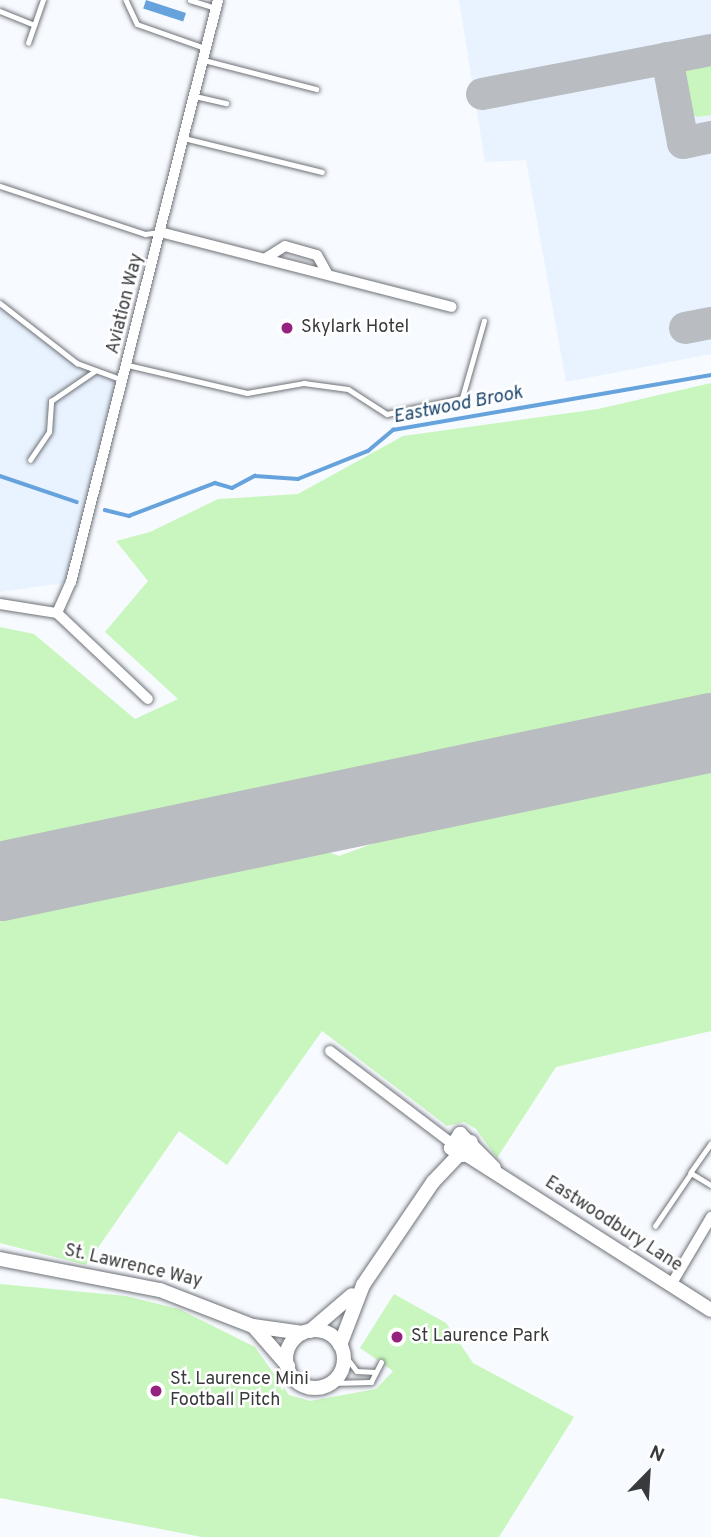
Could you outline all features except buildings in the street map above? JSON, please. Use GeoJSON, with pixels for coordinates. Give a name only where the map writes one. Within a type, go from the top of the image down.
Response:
{"type":"FeatureCollection","features":[{"type":"Feature","properties":{"kind":"street","name":"Aviation Way"},"geometry":{"type":"LineString","coordinates":[[57,613],[71,582],[217,4]]}},
{"type":"Feature","properties":{"kind":"street"},"geometry":{"type":"LineString","coordinates":[[160,232],[266,258],[314,276],[327,273],[452,307]]}},
{"type":"Feature","properties":{"kind":"street"},"geometry":{"type":"LineString","coordinates":[[266,258],[285,246],[317,255],[327,273]]}},
{"type":"Feature","properties":{"kind":"street"},"geometry":{"type":"LineString","coordinates":[[0,604],[57,613],[148,699]]}},
{"type":"Feature","properties":{"kind":"street","name":"Eastwoodbury Lane"},"geometry":{"type":"LineString","coordinates":[[330,1051],[460,1146],[711,1310]]}},
{"type":"Feature","properties":{"kind":"street"},"geometry":{"type":"LineString","coordinates":[[363,1285],[287,1351],[288,1366],[304,1386],[331,1383],[340,1374],[343,1323],[363,1285],[460,1146]]}},
{"type":"Feature","properties":{"kind":"street"},"geometry":{"type":"LineString","coordinates":[[671,1285],[711,1217]]}},
{"type":"Feature","properties":{"kind":"street","name":"St. Lawrence Way"},"geometry":{"type":"LineString","coordinates":[[0,1259],[160,1290],[253,1326],[306,1332]]}},
{"type":"Feature","properties":{"kind":"street","name":"St. Lawrence Way"},"geometry":{"type":"LineString","coordinates":[[253,1326],[288,1366]]}},
{"type":"Feature","properties":{"kind":"street"},"geometry":{"type":"LineString","coordinates":[[306,1332],[330,1334],[342,1349]]}},
{"type":"Feature","properties":{"kind":"lane"},"geometry":{"type":"LineString","coordinates":[[28,43],[43,0]]}},
{"type":"Feature","properties":{"kind":"lane"},"geometry":{"type":"LineString","coordinates":[[127,0],[137,24],[206,48]]}},
{"type":"Feature","properties":{"kind":"lane"},"geometry":{"type":"LineString","coordinates":[[190,0],[217,4]]}},
{"type":"Feature","properties":{"kind":"lane"},"geometry":{"type":"LineString","coordinates":[[0,11],[34,25]]}},
{"type":"Feature","properties":{"kind":"lane"},"geometry":{"type":"LineString","coordinates":[[203,60],[316,89]]}},
{"type":"Feature","properties":{"kind":"lane"},"geometry":{"type":"LineString","coordinates":[[194,96],[226,103]]}},
{"type":"Feature","properties":{"kind":"lane"},"geometry":{"type":"LineString","coordinates":[[183,138],[322,172]]}},
{"type":"Feature","properties":{"kind":"lane"},"geometry":{"type":"LineString","coordinates":[[0,186],[145,234],[160,232]]}},
{"type":"Feature","properties":{"kind":"lane"},"geometry":{"type":"LineString","coordinates":[[0,303],[95,371],[123,380]]}},
{"type":"Feature","properties":{"kind":"lane"},"geometry":{"type":"LineString","coordinates":[[127,365],[247,393],[304,383],[348,389],[387,414],[462,398],[484,321]]}},
{"type":"Feature","properties":{"kind":"lane"},"geometry":{"type":"LineString","coordinates":[[30,460],[49,432],[51,401],[95,371]]}},
{"type":"Feature","properties":{"kind":"lane"},"geometry":{"type":"LineString","coordinates":[[655,1226],[711,1144]]}},
{"type":"Feature","properties":{"kind":"lane"},"geometry":{"type":"LineString","coordinates":[[691,1172],[711,1185]]}},
{"type":"Feature","properties":{"kind":"lane"},"geometry":{"type":"LineString","coordinates":[[342,1349],[357,1371],[375,1372]]}},
{"type":"Feature","properties":{"kind":"lane"},"geometry":{"type":"LineString","coordinates":[[331,1383],[358,1386],[375,1372],[381,1362]]}},
{"type":"Feature","properties":{"kind":"shaded area"},"geometry":{"type":"Polygon","coordinates":[[[459,0],[711,0],[711,354],[566,382],[526,160],[485,162],[459,0]]]}},
{"type":"Feature","properties":{"kind":"shaded area"},"geometry":{"type":"Polygon","coordinates":[[[0,302],[83,369],[123,383],[71,582],[0,592],[0,302]]]}},
{"type":"Feature","properties":{"kind":"green space"},"geometry":{"type":"Polygon","coordinates":[[[711,63],[711,115],[697,117],[684,110],[677,77],[684,69],[711,63]]]}},
{"type":"Feature","properties":{"kind":"green space"},"geometry":{"type":"Polygon","coordinates":[[[711,383],[711,703],[357,777],[339,774],[0,853],[0,627],[34,634],[135,719],[178,699],[105,632],[148,581],[116,541],[150,532],[218,499],[298,494],[403,436],[598,409],[711,383]]]}},
{"type":"Feature","properties":{"kind":"green space"},"geometry":{"type":"Polygon","coordinates":[[[711,771],[711,1031],[556,1067],[497,1158],[476,1129],[464,1122],[447,1126],[322,1031],[227,1165],[179,1131],[86,1265],[0,1243],[0,920],[43,911],[42,904],[323,850],[339,856],[394,836],[711,771]]]}},
{"type":"Feature","properties":{"kind":"green space"},"geometry":{"type":"Polygon","coordinates":[[[0,1284],[126,1296],[179,1309],[255,1347],[289,1395],[310,1401],[376,1389],[393,1371],[360,1348],[394,1294],[446,1323],[473,1363],[574,1417],[499,1537],[202,1537],[0,1498],[0,1284]]]}},
{"type":"Feature","properties":{"kind":"water"},"geometry":{"type":"Polygon","coordinates":[[[146,0],[186,13],[183,22],[143,9],[146,0]]]}},
{"type":"Feature","properties":{"kind":"waterway","name":"Eastwood Brook"},"geometry":{"type":"LineString","coordinates":[[105,510],[129,516],[215,483],[232,488],[255,476],[298,479],[368,451],[393,430],[711,375]]}},
{"type":"Feature","properties":{"kind":"waterway","name":"Eastwood Brook"},"geometry":{"type":"LineString","coordinates":[[0,476],[77,502]]}},
{"type":"Feature","properties":{"kind":"taxiway"},"geometry":{"type":"LineString","coordinates":[[482,94],[711,50]]}},
{"type":"Feature","properties":{"kind":"taxiway"},"geometry":{"type":"LineString","coordinates":[[667,58],[683,143],[711,137]]}},
{"type":"Feature","properties":{"kind":"taxiway"},"geometry":{"type":"LineString","coordinates":[[685,328],[711,323]]}},
{"type":"Feature","properties":{"kind":"runway"},"geometry":{"type":"LineString","coordinates":[[0,881],[711,732]]}},
{"type":"Feature","properties":{"kind":"place","name":"Skylark Hotel"},"geometry":{"type":"Point","coordinates":[287,328]}},
{"type":"Feature","properties":{"kind":"place","name":"St Laurence Park"},"geometry":{"type":"Point","coordinates":[397,1337]}},
{"type":"Feature","properties":{"kind":"place","name":"St. Laurence Mini Football Pitch"},"geometry":{"type":"Point","coordinates":[156,1391]}}]}
